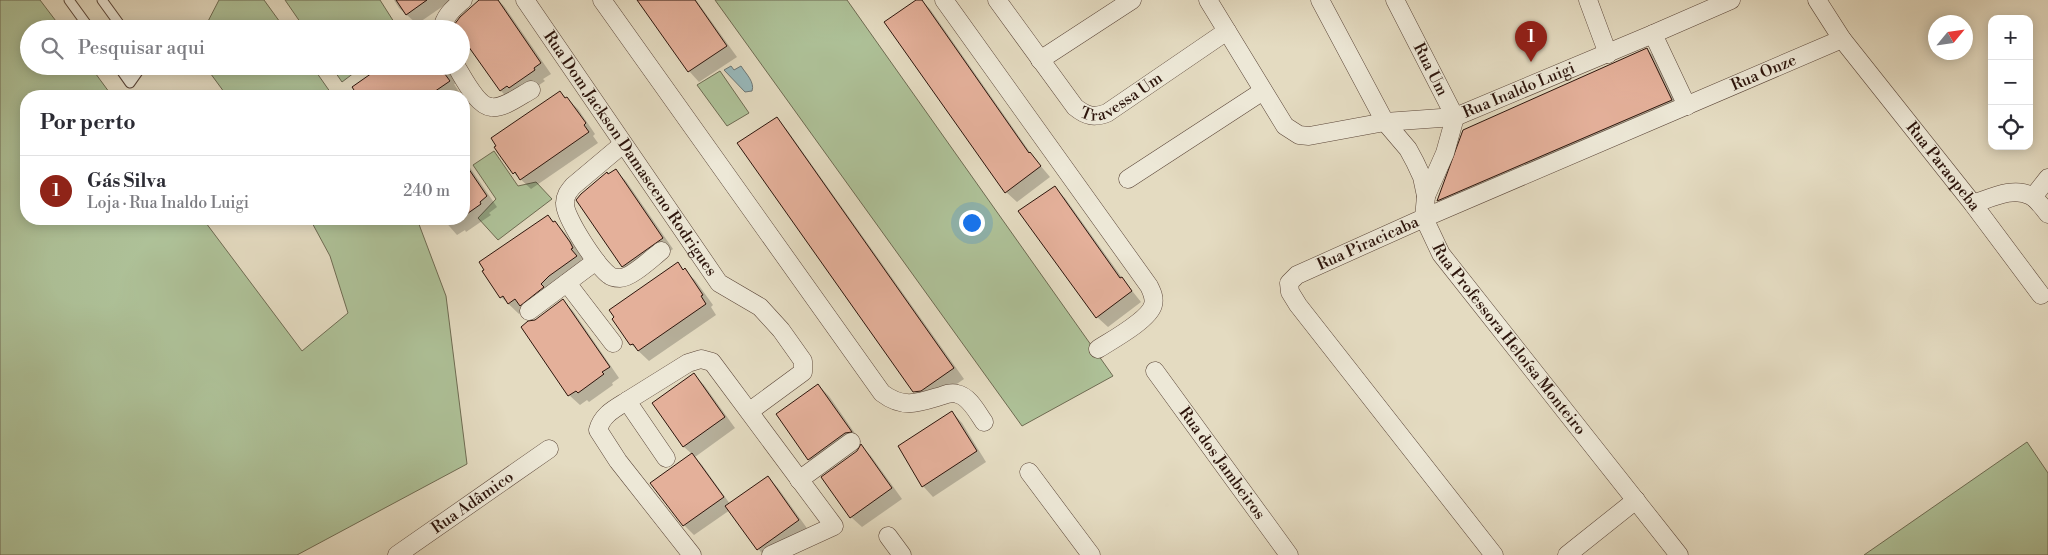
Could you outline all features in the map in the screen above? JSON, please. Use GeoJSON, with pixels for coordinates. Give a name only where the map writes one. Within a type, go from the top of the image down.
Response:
{"type":"FeatureCollection","features":[{"type":"Feature","properties":{"kind":"street"},"geometry":{"type":"LineString","coordinates":[[444,20],[451,10],[463,0]]}},
{"type":"Feature","properties":{"kind":"street","name":"Rua Dom Jackson Damasceno Rodrigues"},"geometry":{"type":"LineString","coordinates":[[525,0],[718,283],[760,307],[781,330],[803,361],[803,372],[750,412]]}},
{"type":"Feature","properties":{"kind":"street"},"geometry":{"type":"LineString","coordinates":[[602,0],[882,394],[892,401],[906,404],[949,394],[957,394],[972,405],[984,422]]}},
{"type":"Feature","properties":{"kind":"street"},"geometry":{"type":"LineString","coordinates":[[944,0],[1149,286],[1154,298],[1153,306],[1146,316],[1098,349]]}},
{"type":"Feature","properties":{"kind":"street","name":"Travessa Um"},"geometry":{"type":"LineString","coordinates":[[997,0],[1075,107],[1092,117],[1107,113],[1227,30]]}},
{"type":"Feature","properties":{"kind":"street"},"geometry":{"type":"LineString","coordinates":[[1040,60],[1132,0]]}},
{"type":"Feature","properties":{"kind":"street","name":"Rua Inaldo Luigi"},"geometry":{"type":"LineString","coordinates":[[1208,0],[1285,126],[1299,135],[1308,136],[1385,122],[1455,117],[1608,54],[1731,0]]}},
{"type":"Feature","properties":{"kind":"street","name":"Rua Professora Heloísa Monteiro"},"geometry":{"type":"LineString","coordinates":[[1320,0],[1385,122],[1403,143],[1415,162],[1422,177],[1426,196],[1424,218],[1432,237],[1454,272],[1679,555]]}},
{"type":"Feature","properties":{"kind":"street","name":"Rua Um"},"geometry":{"type":"LineString","coordinates":[[1395,0],[1455,117]]}},
{"type":"Feature","properties":{"kind":"street"},"geometry":{"type":"LineString","coordinates":[[1588,0],[1608,54]]}},
{"type":"Feature","properties":{"kind":"street"},"geometry":{"type":"LineString","coordinates":[[1817,0],[1842,39]]}},
{"type":"Feature","properties":{"kind":"street"},"geometry":{"type":"LineString","coordinates":[[1651,35],[1687,106]]}},
{"type":"Feature","properties":{"kind":"street","name":"Rua Onze"},"geometry":{"type":"LineString","coordinates":[[1687,106],[1842,39]]}},
{"type":"Feature","properties":{"kind":"street","name":"Rua Paraopeba"},"geometry":{"type":"LineString","coordinates":[[1842,39],[1973,204],[2041,295]]}},
{"type":"Feature","properties":{"kind":"street"},"geometry":{"type":"LineString","coordinates":[[459,75],[464,90]]}},
{"type":"Feature","properties":{"kind":"street"},"geometry":{"type":"LineString","coordinates":[[470,96],[492,108],[531,90]]}},
{"type":"Feature","properties":{"kind":"street"},"geometry":{"type":"LineString","coordinates":[[1128,179],[1263,91]]}},
{"type":"Feature","properties":{"kind":"street","name":"Rua Piracicaba"},"geometry":{"type":"LineString","coordinates":[[1494,555],[1298,306],[1288,287],[1289,283],[1297,275],[1424,218],[1687,106]]}},
{"type":"Feature","properties":{"kind":"street"},"geometry":{"type":"LineString","coordinates":[[1426,196],[1445,153],[1455,117]]}},
{"type":"Feature","properties":{"kind":"street"},"geometry":{"type":"LineString","coordinates":[[623,144],[566,194],[564,205],[573,226],[596,261],[610,276],[620,278],[628,276],[662,251]]}},
{"type":"Feature","properties":{"kind":"street"},"geometry":{"type":"LineString","coordinates":[[2033,197],[2048,178]]}},
{"type":"Feature","properties":{"kind":"street"},"geometry":{"type":"LineString","coordinates":[[1973,204],[2011,192],[2025,193],[2033,197],[2048,214]]}},
{"type":"Feature","properties":{"kind":"street"},"geometry":{"type":"LineString","coordinates":[[529,311],[596,261]]}},
{"type":"Feature","properties":{"kind":"street"},"geometry":{"type":"LineString","coordinates":[[567,283],[614,343]]}},
{"type":"Feature","properties":{"kind":"street"},"geometry":{"type":"LineString","coordinates":[[692,555],[618,461],[598,430],[600,420],[608,414],[688,364],[701,359],[712,362],[834,526],[771,555]]}},
{"type":"Feature","properties":{"kind":"street","name":"Rua dos Jambeiros"},"geometry":{"type":"LineString","coordinates":[[1154,371],[1289,555]]}},
{"type":"Feature","properties":{"kind":"street"},"geometry":{"type":"LineString","coordinates":[[627,401],[666,458]]}},
{"type":"Feature","properties":{"kind":"street"},"geometry":{"type":"LineString","coordinates":[[799,480],[851,442]]}},
{"type":"Feature","properties":{"kind":"street","name":"Rua Adâmico"},"geometry":{"type":"LineString","coordinates":[[397,555],[549,449]]}},
{"type":"Feature","properties":{"kind":"street"},"geometry":{"type":"LineString","coordinates":[[1029,472],[1091,555]]}},
{"type":"Feature","properties":{"kind":"street"},"geometry":{"type":"LineString","coordinates":[[1567,555],[1636,500]]}},
{"type":"Feature","properties":{"kind":"street"},"geometry":{"type":"LineString","coordinates":[[888,536],[902,555]]}},
{"type":"Feature","properties":{"kind":"lane"},"geometry":{"type":"LineString","coordinates":[[69,0],[83,20]]}},
{"type":"Feature","properties":{"kind":"lane"},"geometry":{"type":"LineString","coordinates":[[102,0],[116,20]]}},
{"type":"Feature","properties":{"kind":"lane"},"geometry":{"type":"LineString","coordinates":[[124,75],[130,83],[136,75]]}},
{"type":"Feature","properties":{"kind":"green space"},"geometry":{"type":"Polygon","coordinates":[[[0,0],[40,0],[55,20],[20,20],[20,75],[97,75],[108,90],[20,90],[20,225],[208,225],[302,351],[348,313],[330,256],[313,225],[419,225],[446,296],[467,464],[297,555],[0,555],[0,0]]]}},
{"type":"Feature","properties":{"kind":"green space"},"geometry":{"type":"Polygon","coordinates":[[[219,0],[264,0],[278,20],[209,20],[219,0]]]}},
{"type":"Feature","properties":{"kind":"green space"},"geometry":{"type":"Polygon","coordinates":[[[285,0],[380,0],[393,20],[299,20],[285,0]]]}},
{"type":"Feature","properties":{"kind":"green space"},"geometry":{"type":"Polygon","coordinates":[[[715,0],[847,0],[1113,376],[1022,426],[715,0]]]}},
{"type":"Feature","properties":{"kind":"green space"},"geometry":{"type":"Polygon","coordinates":[[[720,71],[749,113],[727,126],[697,85],[720,71]]]}},
{"type":"Feature","properties":{"kind":"green space"},"geometry":{"type":"Polygon","coordinates":[[[212,75],[318,75],[329,90],[223,90],[212,75]]]}},
{"type":"Feature","properties":{"kind":"green space"},"geometry":{"type":"Polygon","coordinates":[[[337,75],[351,75],[342,82],[337,75]]]}},
{"type":"Feature","properties":{"kind":"green space"},"geometry":{"type":"Polygon","coordinates":[[[494,151],[518,186],[536,182],[552,199],[498,240],[478,218],[496,199],[473,165],[494,151]]]}},
{"type":"Feature","properties":{"kind":"green space"},"geometry":{"type":"Polygon","coordinates":[[[2027,442],[2048,473],[2048,555],[1864,555],[2027,442]]]}},
{"type":"Feature","properties":{"kind":"water"},"geometry":{"type":"Polygon","coordinates":[[[731,66],[734,70],[741,66],[751,81],[752,91],[745,92],[724,70],[731,66]]]}},
{"type":"Feature","properties":{"kind":"building"},"geometry":{"type":"Polygon","coordinates":[[[396,0],[427,0],[406,15],[396,0]]]}},
{"type":"Feature","properties":{"kind":"building"},"geometry":{"type":"Polygon","coordinates":[[[479,0],[498,0],[541,63],[534,68],[535,70],[509,88],[507,86],[500,91],[470,49],[470,20],[458,20],[479,0]]]}},
{"type":"Feature","properties":{"kind":"building"},"geometry":{"type":"Polygon","coordinates":[[[637,0],[695,0],[727,46],[688,72],[637,0]]]}},
{"type":"Feature","properties":{"kind":"building"},"geometry":{"type":"Polygon","coordinates":[[[916,0],[922,0],[1029,153],[1041,166],[1005,193],[884,22],[916,0]]]}},
{"type":"Feature","properties":{"kind":"building"},"geometry":{"type":"Polygon","coordinates":[[[1647,48],[1672,100],[1437,201],[1463,130],[1647,48]]]}},
{"type":"Feature","properties":{"kind":"building"},"geometry":{"type":"Polygon","coordinates":[[[369,75],[446,75],[450,81],[437,90],[354,90],[352,87],[369,75]]]}},
{"type":"Feature","properties":{"kind":"building"},"geometry":{"type":"Polygon","coordinates":[[[560,91],[565,98],[567,97],[586,123],[584,125],[589,132],[520,180],[515,172],[513,174],[498,153],[491,138],[560,91]]]}},
{"type":"Feature","properties":{"kind":"building"},"geometry":{"type":"Polygon","coordinates":[[[777,117],[954,368],[921,391],[913,392],[737,143],[777,117]]]}},
{"type":"Feature","properties":{"kind":"building"},"geometry":{"type":"Polygon","coordinates":[[[616,169],[663,238],[622,267],[576,200],[607,172],[608,174],[616,169]]]}},
{"type":"Feature","properties":{"kind":"building"},"geometry":{"type":"Polygon","coordinates":[[[470,171],[487,196],[480,202],[481,204],[470,212],[470,171]]]}},
{"type":"Feature","properties":{"kind":"building"},"geometry":{"type":"Polygon","coordinates":[[[1055,186],[1120,278],[1122,277],[1132,291],[1096,318],[1018,211],[1055,186]]]}},
{"type":"Feature","properties":{"kind":"building"},"geometry":{"type":"Polygon","coordinates":[[[548,215],[553,222],[555,221],[570,242],[573,248],[571,249],[577,256],[549,276],[541,284],[544,287],[520,306],[515,299],[508,304],[503,296],[500,298],[482,271],[484,270],[479,262],[548,215]]]}},
{"type":"Feature","properties":{"kind":"building"},"geometry":{"type":"Polygon","coordinates":[[[678,262],[683,270],[685,268],[703,295],[701,296],[706,304],[638,351],[633,344],[630,345],[612,319],[614,317],[609,310],[678,262]]]}},
{"type":"Feature","properties":{"kind":"building"},"geometry":{"type":"Polygon","coordinates":[[[563,299],[610,367],[602,372],[604,374],[578,393],[576,391],[568,396],[521,327],[528,321],[535,320],[563,299]]]}},
{"type":"Feature","properties":{"kind":"building"},"geometry":{"type":"Polygon","coordinates":[[[694,373],[725,417],[683,447],[652,403],[694,373]]]}},
{"type":"Feature","properties":{"kind":"building"},"geometry":{"type":"Polygon","coordinates":[[[818,384],[852,432],[845,433],[808,460],[776,414],[818,384]]]}},
{"type":"Feature","properties":{"kind":"building"},"geometry":{"type":"Polygon","coordinates":[[[952,411],[977,451],[922,487],[898,446],[952,411]]]}},
{"type":"Feature","properties":{"kind":"building"},"geometry":{"type":"Polygon","coordinates":[[[861,444],[892,488],[850,518],[821,477],[857,451],[861,444]]]}},
{"type":"Feature","properties":{"kind":"building"},"geometry":{"type":"Polygon","coordinates":[[[692,453],[724,497],[683,526],[650,483],[692,453]]]}},
{"type":"Feature","properties":{"kind":"building"},"geometry":{"type":"Polygon","coordinates":[[[768,476],[799,520],[757,550],[725,506],[768,476]]]}},
{"type":"Feature","properties":{"kind":"place","name":"Gás Silva"},"geometry":{"type":"Point","coordinates":[1531,62]}}]}
